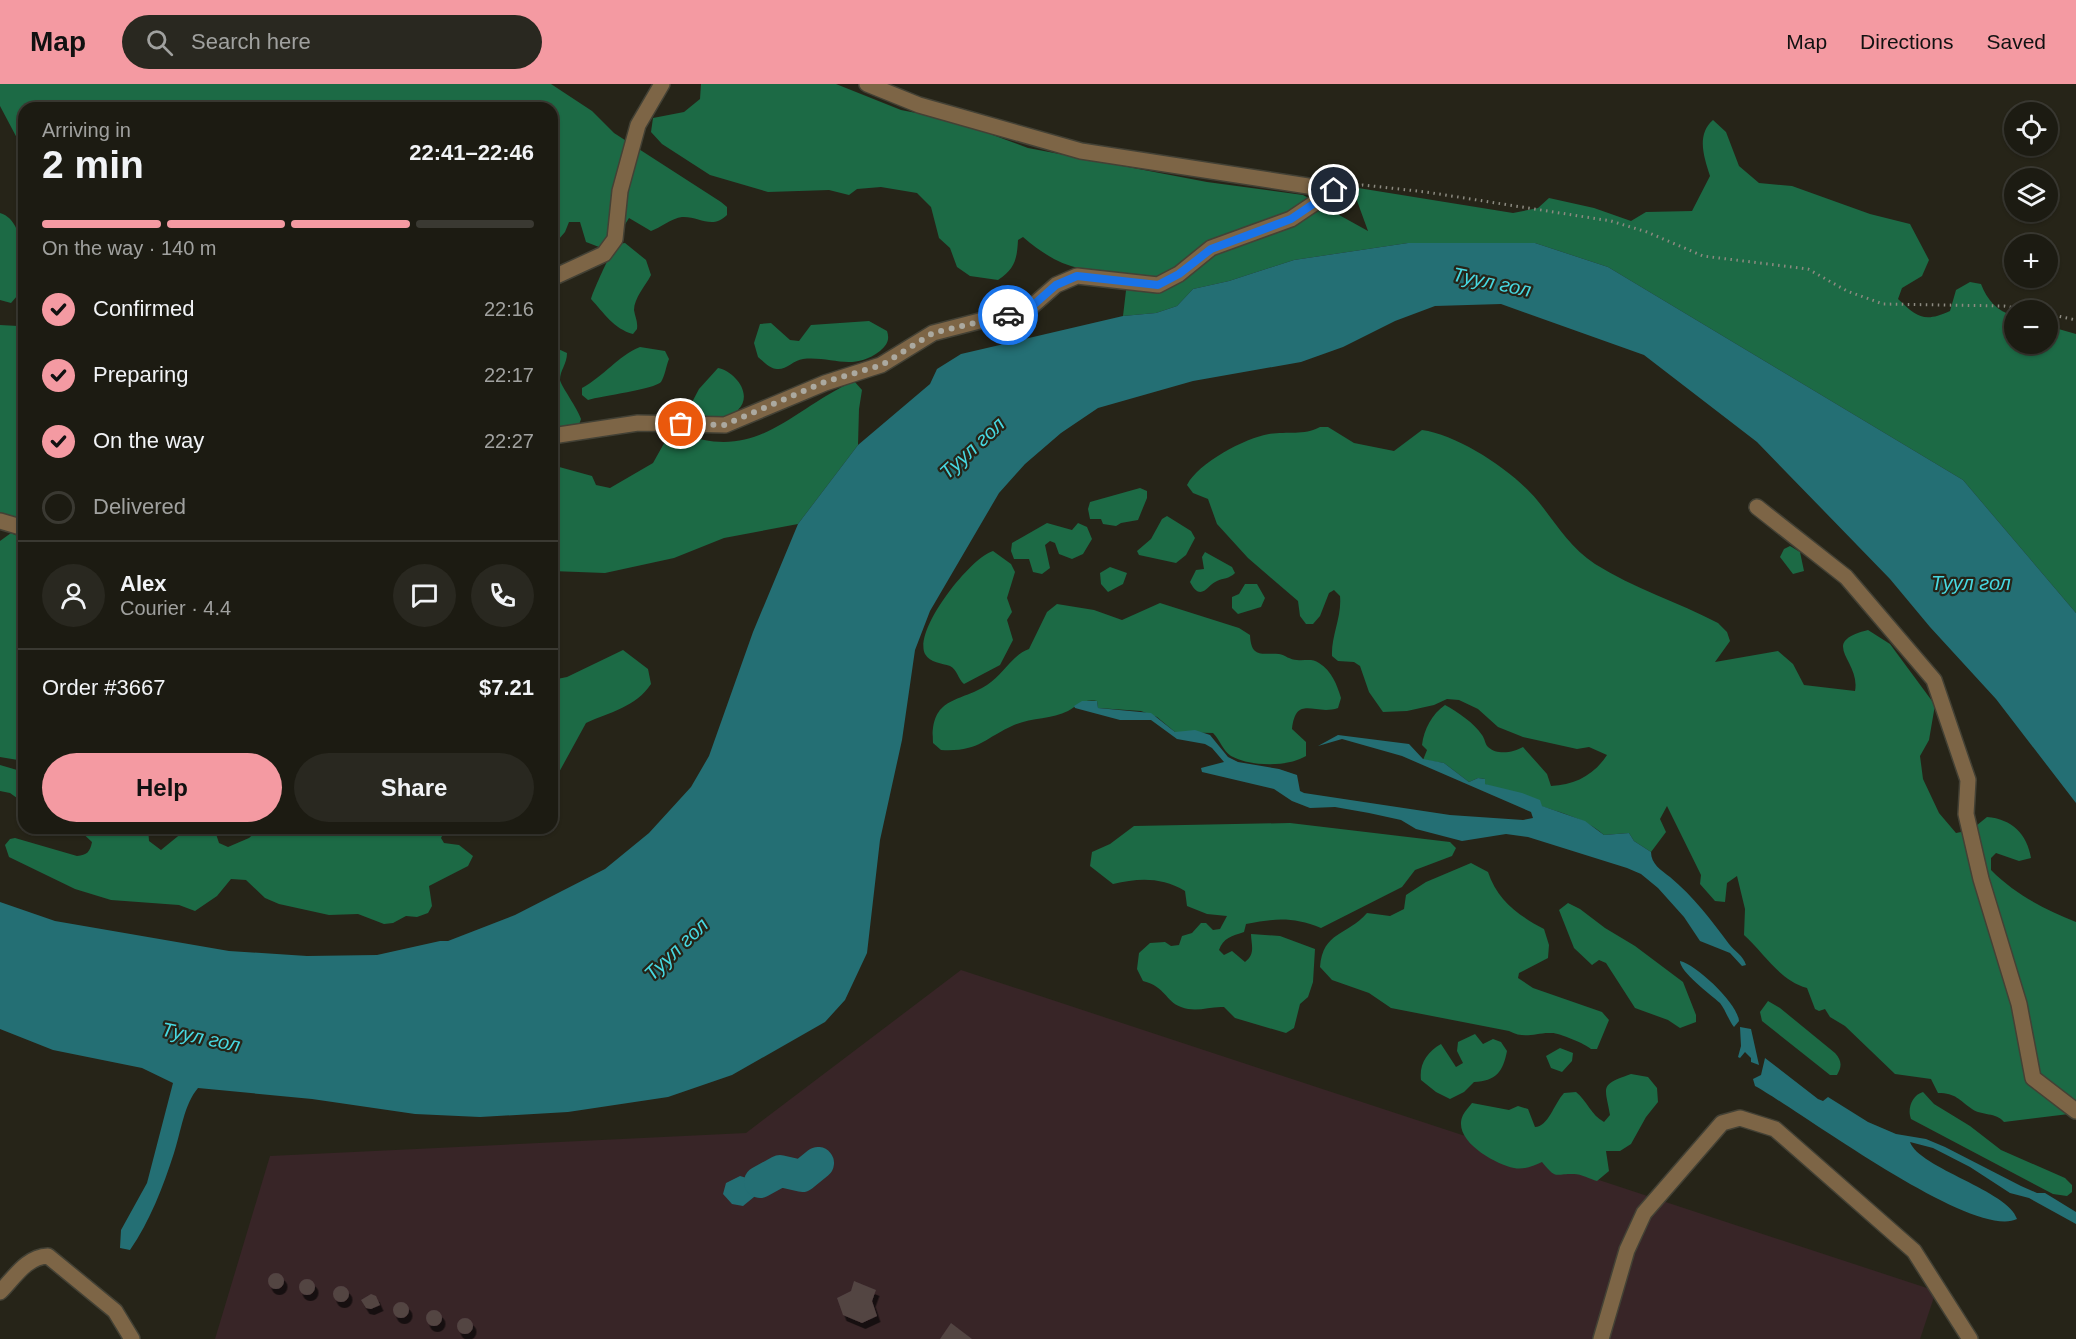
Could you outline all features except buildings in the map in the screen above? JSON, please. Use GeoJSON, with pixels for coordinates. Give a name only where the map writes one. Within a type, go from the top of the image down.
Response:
{"type":"FeatureCollection","features":[{"type":"Feature","properties":{"kind":"street"},"geometry":{"type":"LineString","coordinates":[[558,275],[604,254],[615,239],[620,191],[638,125],[662,84]]}},
{"type":"Feature","properties":{"kind":"street"},"geometry":{"type":"LineString","coordinates":[[867,84],[919,105],[1081,151],[1334,190]]}},
{"type":"Feature","properties":{"kind":"street"},"geometry":{"type":"LineString","coordinates":[[558,435],[638,423],[724,425],[825,382],[882,365],[933,333],[978,324],[1030,308],[1056,285],[1077,276],[1158,285],[1179,274],[1211,249],[1291,219],[1334,190]]}},
{"type":"Feature","properties":{"kind":"street"},"geometry":{"type":"LineString","coordinates":[[1757,507],[1846,577],[1934,680],[1968,780],[1966,814],[1981,879],[2019,1004],[2032,1078],[2076,1111]]}},
{"type":"Feature","properties":{"kind":"street"},"geometry":{"type":"LineString","coordinates":[[0,521],[18,526]]}},
{"type":"Feature","properties":{"kind":"street"},"geometry":{"type":"LineString","coordinates":[[1601,1339],[1627,1250],[1644,1213],[1722,1122],[1740,1118],[1775,1129],[1914,1251],[1970,1339]]}},
{"type":"Feature","properties":{"kind":"street"},"geometry":{"type":"LineString","coordinates":[[0,1292],[26,1263],[37,1256],[48,1256],[115,1311],[132,1339]]}},
{"type":"Feature","properties":{"kind":"path"},"geometry":{"type":"LineString","coordinates":[[1334,190],[1363,185],[1611,221],[1647,232],[1703,256],[1808,269],[1847,291],[1882,304],[2004,306]]}},
{"type":"Feature","properties":{"kind":"path"},"geometry":{"type":"LineString","coordinates":[[2058,316],[2076,320]]}},
{"type":"Feature","properties":{"kind":"shaded area"},"geometry":{"type":"Polygon","coordinates":[[[961,970],[1936,1291],[1920,1339],[215,1339],[270,1156],[746,1133],[961,970]]]}},
{"type":"Feature","properties":{"kind":"green space"},"geometry":{"type":"Polygon","coordinates":[[[0,84],[551,84],[592,111],[614,133],[721,202],[727,207],[727,215],[716,222],[682,217],[651,231],[629,218],[624,226],[599,247],[586,242],[580,222],[569,222],[558,240],[558,102],[18,102],[18,140],[0,106],[0,84]]]}},
{"type":"Feature","properties":{"kind":"green space"},"geometry":{"type":"Polygon","coordinates":[[[701,84],[836,84],[901,110],[952,120],[1028,148],[1207,182],[1303,195],[1368,231],[1352,187],[1513,213],[1538,208],[1549,198],[1594,208],[1631,221],[1646,212],[1692,211],[1710,176],[1704,154],[1703,139],[1713,120],[1726,132],[1739,166],[1759,183],[1792,186],[1870,214],[1910,224],[1929,260],[1922,276],[1902,288],[1898,299],[1916,314],[1934,317],[1950,311],[1956,290],[1970,282],[1981,284],[1993,304],[2004,311],[2004,354],[2058,354],[2058,329],[2076,334],[2076,613],[1963,480],[1608,267],[1535,243],[1408,243],[1294,260],[1229,281],[1193,289],[1177,306],[1156,313],[1123,316],[1127,282],[1123,272],[1093,271],[1069,265],[1047,255],[1023,237],[1018,240],[1012,268],[1004,276],[998,280],[970,276],[957,267],[950,248],[939,238],[931,207],[917,193],[881,187],[857,189],[849,195],[829,190],[768,192],[710,175],[662,144],[651,132],[653,118],[684,112],[700,99],[701,84]]]}},
{"type":"Feature","properties":{"kind":"green space"},"geometry":{"type":"Polygon","coordinates":[[[0,213],[8,217],[18,232],[18,295],[11,303],[0,300],[0,213]]]}},
{"type":"Feature","properties":{"kind":"green space"},"geometry":{"type":"Polygon","coordinates":[[[625,243],[646,260],[651,275],[635,305],[637,329],[633,334],[615,324],[591,299],[615,247],[617,244],[625,243]]]}},
{"type":"Feature","properties":{"kind":"green space"},"geometry":{"type":"Polygon","coordinates":[[[869,321],[887,331],[888,340],[880,351],[860,361],[803,359],[784,368],[774,369],[758,357],[754,343],[760,324],[771,323],[790,340],[799,341],[811,325],[869,321]]]}},
{"type":"Feature","properties":{"kind":"green space"},"geometry":{"type":"Polygon","coordinates":[[[0,325],[18,326],[18,524],[0,521],[0,325]]]}},
{"type":"Feature","properties":{"kind":"green space"},"geometry":{"type":"Polygon","coordinates":[[[640,347],[665,351],[669,359],[661,382],[649,387],[588,400],[582,395],[582,388],[640,347]]]}},
{"type":"Feature","properties":{"kind":"green space"},"geometry":{"type":"Polygon","coordinates":[[[558,349],[567,353],[560,380],[581,419],[578,428],[558,430],[558,349]]]}},
{"type":"Feature","properties":{"kind":"green space"},"geometry":{"type":"Polygon","coordinates":[[[718,368],[736,378],[740,384],[744,397],[742,404],[738,410],[728,415],[692,416],[689,408],[699,389],[718,368]]]}},
{"type":"Feature","properties":{"kind":"green space"},"geometry":{"type":"Polygon","coordinates":[[[854,381],[862,390],[858,445],[798,524],[724,538],[674,558],[605,573],[558,571],[558,467],[592,476],[596,485],[610,488],[653,463],[667,438],[680,433],[707,441],[731,442],[752,437],[772,429],[854,381]]]}},
{"type":"Feature","properties":{"kind":"green space"},"geometry":{"type":"Polygon","coordinates":[[[1328,427],[1354,443],[1394,451],[1422,430],[1452,439],[1484,456],[1500,466],[1527,489],[1570,542],[1595,564],[1718,623],[1727,632],[1730,641],[1715,662],[1778,651],[1793,664],[1804,685],[1855,691],[1855,680],[1843,647],[1845,641],[1853,635],[1868,630],[1890,644],[1935,705],[1929,740],[1920,756],[1923,779],[1939,813],[1956,833],[1971,830],[1987,817],[2004,821],[2017,829],[2026,842],[2031,858],[2019,861],[1996,853],[1991,858],[1991,870],[2010,887],[2031,900],[2076,922],[2076,1116],[2069,1114],[2004,1122],[1997,1117],[1976,1111],[1953,1096],[1938,1093],[1931,1079],[1895,1074],[1845,1026],[1830,1017],[1825,1009],[1819,1011],[1815,1009],[1807,988],[1780,973],[1744,935],[1745,909],[1737,876],[1727,883],[1725,902],[1715,901],[1700,884],[1701,875],[1667,806],[1660,819],[1666,832],[1651,852],[1634,841],[1629,833],[1604,835],[1574,817],[1484,784],[1485,779],[1478,778],[1469,782],[1444,763],[1423,760],[1427,750],[1422,745],[1427,728],[1436,713],[1445,705],[1475,726],[1492,750],[1506,752],[1523,747],[1547,774],[1551,786],[1568,784],[1583,778],[1607,755],[1589,747],[1577,749],[1523,737],[1498,727],[1478,709],[1459,700],[1447,699],[1434,705],[1407,711],[1383,712],[1369,692],[1360,666],[1354,662],[1338,661],[1332,656],[1340,596],[1334,590],[1329,593],[1320,616],[1313,624],[1306,624],[1300,616],[1298,601],[1248,558],[1217,524],[1208,499],[1193,493],[1187,485],[1201,468],[1235,446],[1259,436],[1301,432],[1328,427]]]}},
{"type":"Feature","properties":{"kind":"green space"},"geometry":{"type":"Polygon","coordinates":[[[1140,488],[1147,491],[1147,498],[1138,520],[1116,526],[1103,524],[1101,519],[1090,519],[1088,509],[1090,502],[1140,488]]]}},
{"type":"Feature","properties":{"kind":"green space"},"geometry":{"type":"Polygon","coordinates":[[[1167,516],[1191,531],[1195,538],[1186,555],[1176,563],[1139,555],[1137,551],[1151,539],[1162,519],[1167,516]]]}},
{"type":"Feature","properties":{"kind":"green space"},"geometry":{"type":"Polygon","coordinates":[[[1047,523],[1072,530],[1078,523],[1087,527],[1092,539],[1083,554],[1072,559],[1059,554],[1055,543],[1050,541],[1045,545],[1050,568],[1042,574],[1033,572],[1029,559],[1014,559],[1011,551],[1012,543],[1047,523]]]}},
{"type":"Feature","properties":{"kind":"green space"},"geometry":{"type":"Polygon","coordinates":[[[11,533],[18,536],[18,760],[0,757],[0,541],[11,533]]]}},
{"type":"Feature","properties":{"kind":"green space"},"geometry":{"type":"Polygon","coordinates":[[[1790,546],[1800,552],[1804,571],[1793,574],[1780,557],[1784,549],[1790,546]]]}},
{"type":"Feature","properties":{"kind":"green space"},"geometry":{"type":"Polygon","coordinates":[[[993,551],[1011,564],[1015,572],[1007,598],[1012,612],[1007,620],[1013,640],[1000,665],[964,684],[952,667],[927,657],[924,643],[927,629],[935,612],[959,580],[971,566],[993,551]]]}},
{"type":"Feature","properties":{"kind":"green space"},"geometry":{"type":"Polygon","coordinates":[[[1205,552],[1232,567],[1235,573],[1213,583],[1201,592],[1197,591],[1190,582],[1196,570],[1204,569],[1202,557],[1205,552]]]}},
{"type":"Feature","properties":{"kind":"green space"},"geometry":{"type":"Polygon","coordinates":[[[1110,567],[1127,573],[1123,584],[1108,592],[1101,584],[1100,573],[1110,567]]]}},
{"type":"Feature","properties":{"kind":"green space"},"geometry":{"type":"Polygon","coordinates":[[[1245,584],[1257,584],[1265,598],[1261,607],[1238,614],[1232,608],[1232,597],[1239,594],[1245,584]]]}},
{"type":"Feature","properties":{"kind":"green space"},"geometry":{"type":"Polygon","coordinates":[[[1160,603],[1239,628],[1250,635],[1253,648],[1259,653],[1279,654],[1294,660],[1314,661],[1331,674],[1341,698],[1338,708],[1302,709],[1294,718],[1292,729],[1306,742],[1306,756],[1280,764],[1259,764],[1239,760],[1228,754],[1213,733],[1175,732],[1157,717],[1141,711],[1098,708],[1097,701],[1081,703],[1062,714],[1014,725],[973,747],[941,750],[933,743],[933,728],[941,709],[948,703],[987,685],[1018,656],[1029,649],[1047,612],[1057,604],[1094,610],[1122,620],[1160,603]]]}},
{"type":"Feature","properties":{"kind":"green space"},"geometry":{"type":"Polygon","coordinates":[[[623,650],[648,669],[651,684],[630,704],[586,723],[558,774],[558,679],[567,677],[623,650]]]}},
{"type":"Feature","properties":{"kind":"green space"},"geometry":{"type":"Polygon","coordinates":[[[0,765],[18,770],[18,799],[10,793],[0,791],[0,765]]]}},
{"type":"Feature","properties":{"kind":"green space"},"geometry":{"type":"Polygon","coordinates":[[[1290,823],[1450,842],[1456,848],[1452,856],[1415,870],[1402,887],[1321,928],[1293,920],[1257,922],[1246,924],[1244,932],[1232,936],[1223,943],[1219,950],[1224,955],[1232,951],[1245,962],[1252,952],[1251,934],[1280,936],[1315,949],[1313,982],[1308,997],[1300,1004],[1294,1028],[1286,1033],[1235,1018],[1224,1007],[1192,1009],[1181,1007],[1161,990],[1143,981],[1137,969],[1139,953],[1150,943],[1165,942],[1171,946],[1179,945],[1182,936],[1192,933],[1201,923],[1206,923],[1213,930],[1220,929],[1227,916],[1207,914],[1187,906],[1185,891],[1167,883],[1141,880],[1113,884],[1090,866],[1092,852],[1110,844],[1134,826],[1290,823]]]}},
{"type":"Feature","properties":{"kind":"green space"},"geometry":{"type":"Polygon","coordinates":[[[83,834],[148,834],[149,841],[161,850],[181,834],[216,834],[219,843],[228,847],[253,834],[443,834],[441,838],[444,843],[459,845],[473,856],[468,866],[429,886],[432,906],[428,913],[417,917],[406,916],[393,923],[384,924],[358,914],[329,915],[279,904],[265,898],[246,880],[231,879],[217,896],[195,911],[179,905],[111,900],[75,889],[9,857],[5,845],[10,839],[15,838],[80,856],[88,852],[92,842],[83,834]]]}},
{"type":"Feature","properties":{"kind":"green space"},"geometry":{"type":"Polygon","coordinates":[[[1471,863],[1488,872],[1497,891],[1510,906],[1526,919],[1544,929],[1549,945],[1548,958],[1519,973],[1518,978],[1533,988],[1602,1012],[1609,1020],[1597,1049],[1591,1049],[1555,1033],[1520,1035],[1391,1008],[1369,993],[1332,980],[1320,967],[1322,955],[1331,940],[1367,913],[1390,916],[1404,909],[1406,895],[1426,882],[1471,863]]]}},
{"type":"Feature","properties":{"kind":"green space"},"geometry":{"type":"Polygon","coordinates":[[[1568,903],[1635,946],[1683,982],[1696,1015],[1696,1022],[1680,1028],[1668,1020],[1635,1008],[1606,963],[1599,960],[1592,965],[1574,948],[1559,910],[1568,903]]]}},
{"type":"Feature","properties":{"kind":"green space"},"geometry":{"type":"Polygon","coordinates":[[[1768,1001],[1780,1008],[1835,1053],[1840,1064],[1837,1075],[1830,1075],[1762,1021],[1760,1012],[1768,1001]]]}},
{"type":"Feature","properties":{"kind":"green space"},"geometry":{"type":"Polygon","coordinates":[[[1475,1034],[1483,1044],[1493,1039],[1501,1042],[1507,1051],[1501,1070],[1497,1074],[1488,1080],[1474,1082],[1464,1092],[1450,1099],[1436,1092],[1421,1080],[1423,1064],[1432,1051],[1441,1044],[1456,1067],[1463,1063],[1457,1051],[1458,1042],[1475,1034]]]}},
{"type":"Feature","properties":{"kind":"green space"},"geometry":{"type":"Polygon","coordinates":[[[1560,1048],[1573,1053],[1572,1061],[1562,1072],[1551,1068],[1546,1056],[1560,1048]]]}},
{"type":"Feature","properties":{"kind":"green space"},"geometry":{"type":"Polygon","coordinates":[[[1631,1074],[1648,1077],[1657,1088],[1658,1102],[1646,1117],[1631,1144],[1620,1151],[1606,1151],[1609,1171],[1597,1181],[1577,1174],[1556,1175],[1542,1162],[1521,1168],[1506,1166],[1486,1156],[1469,1142],[1463,1133],[1461,1124],[1463,1115],[1472,1103],[1509,1110],[1518,1106],[1528,1109],[1535,1127],[1544,1123],[1564,1093],[1576,1092],[1604,1122],[1610,1115],[1606,1092],[1609,1084],[1631,1074]]]}},
{"type":"Feature","properties":{"kind":"green space"},"geometry":{"type":"Polygon","coordinates":[[[1923,1092],[1934,1104],[1970,1126],[2001,1150],[2065,1178],[2072,1185],[2072,1192],[2067,1196],[2053,1194],[1911,1119],[1911,1103],[1923,1092]]]}},
{"type":"Feature","properties":{"kind":"water","name":"Туул гол"},"geometry":{"type":"Polygon","coordinates":[[[1408,243],[1535,243],[1608,267],[1963,480],[2076,613],[2076,803],[1996,699],[1890,579],[1757,442],[1644,355],[1501,304],[1435,306],[1395,321],[1343,347],[1301,362],[1193,381],[1098,408],[1061,433],[1025,464],[999,493],[930,611],[915,650],[902,740],[880,840],[867,953],[845,1000],[825,1022],[732,1075],[668,1097],[568,1112],[480,1117],[415,1114],[312,1099],[198,1088],[186,1110],[170,1166],[150,1216],[130,1250],[120,1248],[121,1230],[147,1183],[173,1083],[142,1068],[53,1050],[0,1029],[0,902],[55,921],[229,951],[307,956],[377,955],[448,941],[515,915],[605,869],[649,833],[691,787],[709,756],[753,632],[798,524],[858,445],[930,384],[937,369],[961,354],[1123,316],[1156,313],[1177,306],[1193,289],[1229,281],[1294,260],[1408,243]]]}},
{"type":"Feature","properties":{"kind":"water"},"geometry":{"type":"Polygon","coordinates":[[[1082,701],[1097,701],[1098,708],[1151,713],[1175,732],[1195,730],[1210,735],[1228,757],[1238,762],[1279,769],[1297,775],[1300,791],[1304,793],[1450,815],[1523,820],[1533,818],[1531,812],[1402,756],[1342,739],[1318,746],[1338,735],[1409,744],[1423,759],[1444,763],[1469,782],[1478,778],[1485,779],[1485,784],[1540,800],[1542,806],[1585,821],[1604,835],[1629,833],[1634,841],[1651,852],[1657,866],[1694,901],[1746,965],[1742,966],[1730,953],[1700,941],[1684,917],[1658,888],[1641,874],[1627,868],[1528,837],[1506,834],[1462,841],[1416,829],[1401,820],[1369,813],[1335,807],[1310,808],[1292,801],[1274,789],[1202,772],[1201,768],[1224,762],[1212,748],[1205,744],[1177,739],[1151,720],[1120,720],[1075,708],[1074,706],[1082,701]]]}},
{"type":"Feature","properties":{"kind":"water"},"geometry":{"type":"Polygon","coordinates":[[[1680,961],[1706,977],[1732,1005],[1739,1021],[1734,1027],[1720,1003],[1690,977],[1681,966],[1680,961]]]}},
{"type":"Feature","properties":{"kind":"water"},"geometry":{"type":"Polygon","coordinates":[[[1740,1027],[1751,1029],[1759,1065],[1751,1062],[1751,1058],[1745,1052],[1740,1058],[1738,1057],[1741,1046],[1740,1027]]]}},
{"type":"Feature","properties":{"kind":"water"},"geometry":{"type":"Polygon","coordinates":[[[1765,1058],[1818,1099],[1823,1101],[1828,1097],[1868,1122],[1896,1134],[1926,1139],[2021,1186],[2037,1193],[2045,1193],[2076,1212],[2076,1224],[2029,1198],[2010,1193],[1970,1167],[1933,1148],[1910,1142],[1917,1152],[1929,1161],[1998,1199],[2010,1209],[2017,1219],[1995,1221],[1964,1211],[1926,1193],[1755,1086],[1753,1079],[1761,1075],[1765,1058]]]}},
{"type":"Feature","properties":{"kind":"water"},"geometry":{"type":"Polygon","coordinates":[[[740,1176],[760,1182],[754,1197],[743,1206],[732,1204],[723,1194],[726,1183],[740,1176]]]}},
{"type":"Feature","properties":{"kind":"waterway"},"geometry":{"type":"LineString","coordinates":[[760,1182],[780,1171],[802,1176],[818,1163]]}},
{"type":"Feature","properties":{"kind":"way so far"},"geometry":{"type":"LineString","coordinates":[[681,424],[724,425],[755,414],[825,382],[882,365],[933,333],[1008,315]]}},
{"type":"Feature","properties":{"kind":"route"},"geometry":{"type":"LineString","coordinates":[[1008,315],[1030,308],[1056,285],[1077,276],[1113,282],[1158,285],[1179,274],[1211,249],[1291,219],[1334,190]]}}]}
